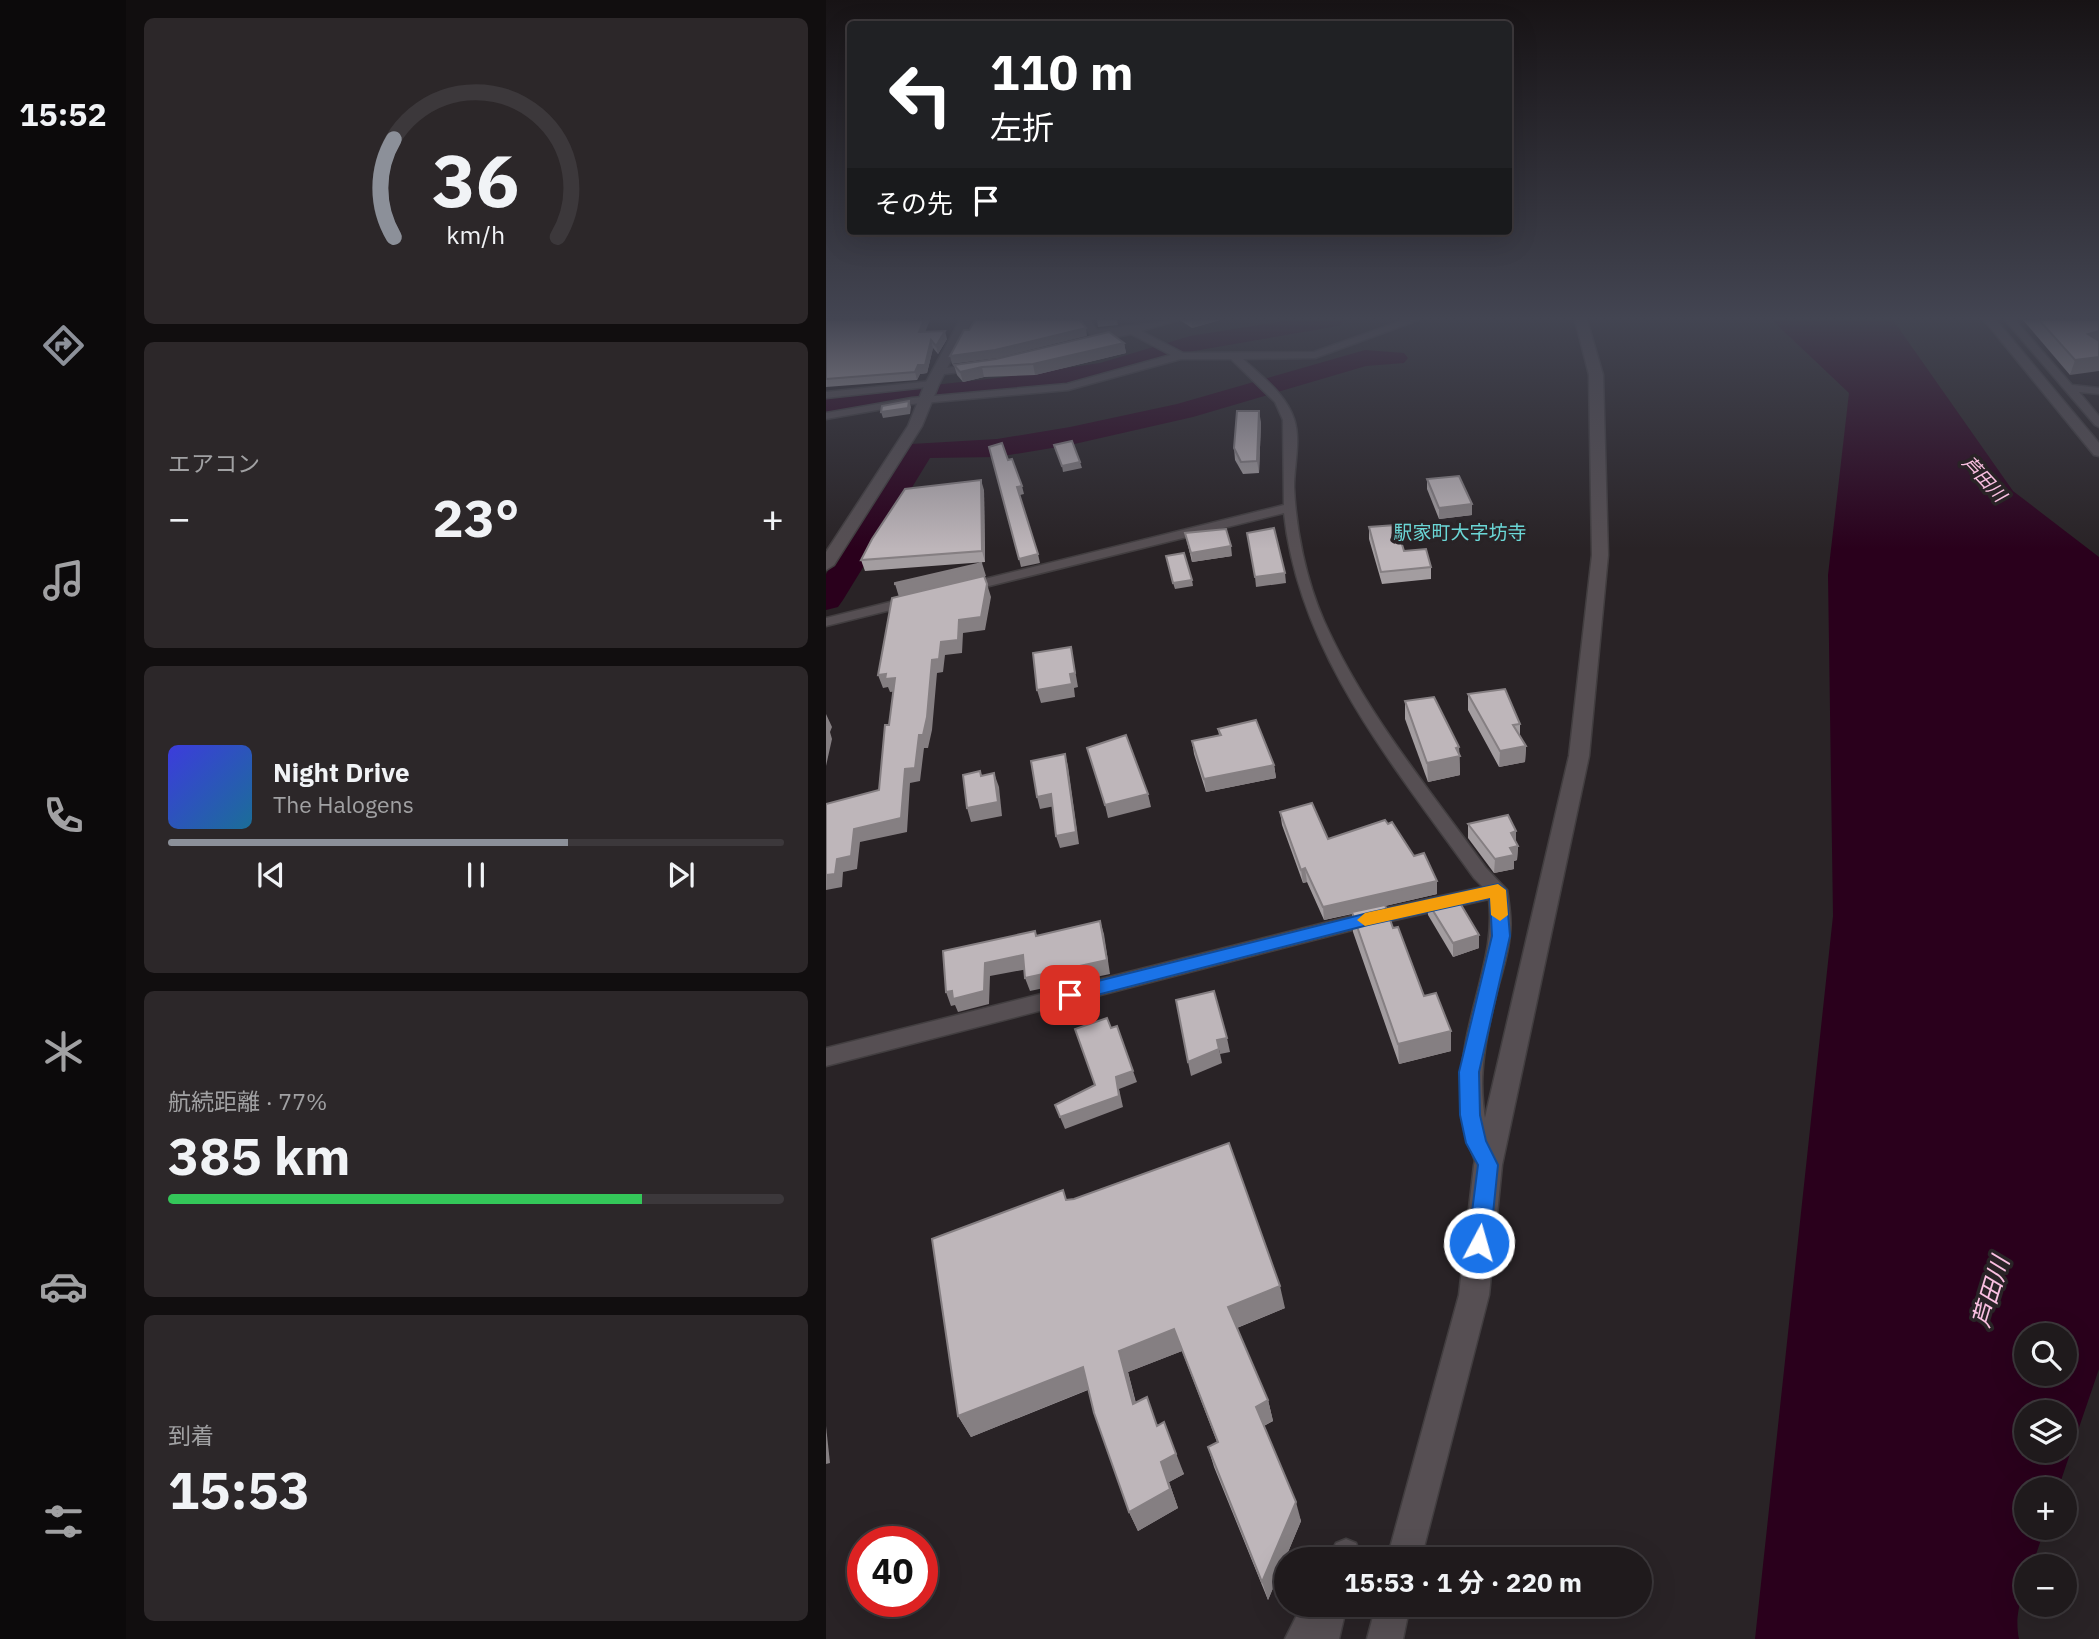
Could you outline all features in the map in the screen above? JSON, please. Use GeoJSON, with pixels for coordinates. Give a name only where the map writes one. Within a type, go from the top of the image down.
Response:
{"type":"FeatureCollection","features":[{"type":"Feature","properties":{"kind":"street"},"geometry":{"type":"LineString","coordinates":[[826,416],[899,396]]}},
{"type":"Feature","properties":{"kind":"street"},"geometry":{"type":"LineString","coordinates":[[826,565],[926,396]]}},
{"type":"Feature","properties":{"kind":"street"},"geometry":{"type":"LineString","coordinates":[[1275,396],[1289,421],[1295,551],[1316,620],[1369,719],[1480,873],[1498,890],[1501,936],[1469,1072],[1470,1115],[1476,1143],[1488,1165]]}},
{"type":"Feature","properties":{"kind":"street"},"geometry":{"type":"LineString","coordinates":[[1407,1547],[1474,1295],[1488,1165],[1579,756],[1600,555],[1596,396]]}},
{"type":"Feature","properties":{"kind":"street"},"geometry":{"type":"LineString","coordinates":[[2053,396],[2099,452]]}},
{"type":"Feature","properties":{"kind":"street"},"geometry":{"type":"LineString","coordinates":[[2076,396],[2099,423]]}},
{"type":"Feature","properties":{"kind":"street"},"geometry":{"type":"LineString","coordinates":[[949,592],[1291,507]]}},
{"type":"Feature","properties":{"kind":"street"},"geometry":{"type":"LineString","coordinates":[[826,622],[923,598]]}},
{"type":"Feature","properties":{"kind":"street"},"geometry":{"type":"LineString","coordinates":[[826,1057],[1355,922],[1498,890]]}},
{"type":"Feature","properties":{"kind":"street"},"geometry":{"type":"LineString","coordinates":[[1300,1639],[1312,1617]]}},
{"type":"Feature","properties":{"kind":"street"},"geometry":{"type":"LineString","coordinates":[[1324,1639],[1330,1617]]}},
{"type":"Feature","properties":{"kind":"street"},"geometry":{"type":"LineString","coordinates":[[1385,1639],[1390,1617]]}},
{"type":"Feature","properties":{"kind":"water","name":"芦田川"},"geometry":{"type":"Polygon","coordinates":[[[1849,396],[1947,396],[2013,491],[2099,557],[2099,1369],[2077,1433],[2077,1400],[2014,1400],[2014,1463],[2067,1463],[2062,1477],[2014,1477],[2014,1540],[2041,1540],[2036,1554],[2014,1554],[2014,1617],[2018,1617],[2019,1639],[1755,1639],[1833,916],[1828,575],[1849,396]]]}},
{"type":"Feature","properties":{"kind":"building"},"geometry":{"type":"Polygon","coordinates":[[[909,401],[908,408],[881,412],[882,406],[909,401]]]}},
{"type":"Feature","properties":{"kind":"building"},"geometry":{"type":"Polygon","coordinates":[[[1237,411],[1259,411],[1257,461],[1241,462],[1234,448],[1237,411]]]}},
{"type":"Feature","properties":{"kind":"building"},"geometry":{"type":"Polygon","coordinates":[[[1072,441],[1080,462],[1062,466],[1054,445],[1072,441]]]}},
{"type":"Feature","properties":{"kind":"building"},"geometry":{"type":"Polygon","coordinates":[[[1002,443],[1008,460],[1012,459],[1022,486],[1017,487],[1038,554],[1019,559],[989,447],[1002,443]]]}},
{"type":"Feature","properties":{"kind":"building"},"geometry":{"type":"Polygon","coordinates":[[[1459,476],[1472,504],[1439,508],[1427,479],[1459,476]]]}},
{"type":"Feature","properties":{"kind":"building"},"geometry":{"type":"Polygon","coordinates":[[[981,480],[982,551],[861,560],[905,489],[981,480]]]}},
{"type":"Feature","properties":{"kind":"building"},"geometry":{"type":"Polygon","coordinates":[[[1396,525],[1404,551],[1426,549],[1431,567],[1381,572],[1369,527],[1396,525]]]}},
{"type":"Feature","properties":{"kind":"building"},"geometry":{"type":"Polygon","coordinates":[[[1274,528],[1285,573],[1255,577],[1247,533],[1274,528]]]}},
{"type":"Feature","properties":{"kind":"building"},"geometry":{"type":"Polygon","coordinates":[[[1226,529],[1231,546],[1191,553],[1185,533],[1226,529]]]}},
{"type":"Feature","properties":{"kind":"building"},"geometry":{"type":"Polygon","coordinates":[[[1184,553],[1192,580],[1173,583],[1166,556],[1184,553]]]}},
{"type":"Feature","properties":{"kind":"building"},"geometry":{"type":"Polygon","coordinates":[[[982,563],[895,584],[895,583],[982,563]]]}},
{"type":"Feature","properties":{"kind":"building"},"geometry":{"type":"Polygon","coordinates":[[[984,576],[987,584],[981,617],[959,620],[958,640],[941,642],[939,659],[932,660],[927,717],[923,735],[919,735],[915,768],[905,769],[901,818],[854,829],[851,856],[837,859],[835,874],[826,875],[826,804],[879,790],[885,725],[889,725],[895,678],[885,679],[886,674],[878,675],[892,598],[984,576]]]}},
{"type":"Feature","properties":{"kind":"building"},"geometry":{"type":"Polygon","coordinates":[[[1071,647],[1075,673],[1070,674],[1072,684],[1037,690],[1033,653],[1071,647]]]}},
{"type":"Feature","properties":{"kind":"building"},"geometry":{"type":"Polygon","coordinates":[[[1505,689],[1520,724],[1513,725],[1526,746],[1500,751],[1468,694],[1505,689]]]}},
{"type":"Feature","properties":{"kind":"building"},"geometry":{"type":"Polygon","coordinates":[[[1434,697],[1459,747],[1456,748],[1460,756],[1427,763],[1405,701],[1434,697]]]}},
{"type":"Feature","properties":{"kind":"building"},"geometry":{"type":"Polygon","coordinates":[[[1256,720],[1274,765],[1204,779],[1192,741],[1221,735],[1218,729],[1256,720]]]}},
{"type":"Feature","properties":{"kind":"building"},"geometry":{"type":"Polygon","coordinates":[[[1126,735],[1148,794],[1105,805],[1087,748],[1126,735]]]}},
{"type":"Feature","properties":{"kind":"building"},"geometry":{"type":"Polygon","coordinates":[[[1065,754],[1076,832],[1056,836],[1051,794],[1037,797],[1031,761],[1065,754]]]}},
{"type":"Feature","properties":{"kind":"building"},"geometry":{"type":"Polygon","coordinates":[[[980,771],[981,776],[994,773],[998,802],[967,808],[963,775],[980,771]]]}},
{"type":"Feature","properties":{"kind":"building"},"geometry":{"type":"Polygon","coordinates":[[[1312,803],[1328,839],[1385,820],[1388,824],[1392,822],[1414,856],[1424,853],[1437,881],[1323,907],[1305,868],[1301,870],[1280,812],[1312,803]]]}},
{"type":"Feature","properties":{"kind":"building"},"geometry":{"type":"Polygon","coordinates":[[[1508,815],[1516,831],[1511,833],[1518,846],[1510,848],[1514,855],[1495,859],[1468,824],[1508,815]]]}},
{"type":"Feature","properties":{"kind":"building"},"geometry":{"type":"Polygon","coordinates":[[[1457,898],[1479,935],[1453,943],[1427,901],[1457,898]]]}},
{"type":"Feature","properties":{"kind":"building"},"geometry":{"type":"Polygon","coordinates":[[[1385,905],[1393,928],[1398,927],[1424,996],[1436,993],[1451,1031],[1398,1044],[1352,912],[1385,905]]]}},
{"type":"Feature","properties":{"kind":"building"},"geometry":{"type":"Polygon","coordinates":[[[1100,921],[1107,960],[1025,978],[1023,955],[985,963],[984,991],[953,999],[952,991],[946,992],[943,951],[1035,931],[1036,936],[1100,921]]]}},
{"type":"Feature","properties":{"kind":"building"},"geometry":{"type":"Polygon","coordinates":[[[1214,991],[1227,1038],[1217,1040],[1219,1049],[1188,1062],[1176,1000],[1214,991]]]}},
{"type":"Feature","properties":{"kind":"building"},"geometry":{"type":"Polygon","coordinates":[[[1107,1018],[1111,1028],[1117,1026],[1133,1071],[1116,1077],[1119,1096],[1060,1117],[1055,1105],[1095,1085],[1075,1029],[1107,1018]]]}},
{"type":"Feature","properties":{"kind":"building"},"geometry":{"type":"Polygon","coordinates":[[[1229,1143],[1280,1286],[1228,1307],[1268,1400],[1256,1407],[1296,1502],[1277,1547],[1274,1547],[1274,1554],[1262,1582],[1208,1447],[1218,1442],[1174,1329],[1119,1351],[1133,1404],[1147,1397],[1157,1426],[1164,1422],[1176,1454],[1161,1462],[1170,1489],[1129,1512],[1094,1413],[1083,1367],[958,1416],[932,1239],[1063,1190],[1066,1200],[1229,1143]]]}},
{"type":"Feature","properties":{"kind":"waterway"},"geometry":{"type":"LineString","coordinates":[[826,405],[903,396]]}},
{"type":"Feature","properties":{"kind":"waterway"},"geometry":{"type":"LineString","coordinates":[[826,600],[921,450],[997,448],[1070,436],[1183,411],[1233,396]]}},
{"type":"Feature","properties":{"kind":"slow traffic"},"geometry":{"type":"LineString","coordinates":[[1365,920],[1498,890],[1500,915]]}},
{"type":"Feature","properties":{"kind":"district","name":"駅家町大字坊寺"},"geometry":{"type":"Point","coordinates":[1460,532]}},
{"type":"Feature","properties":{"kind":"route"},"geometry":{"type":"LineString","coordinates":[[1070,995],[1368,919],[1498,890],[1501,936],[1469,1072],[1470,1115],[1476,1143],[1488,1165],[1479,1243]]}}]}
